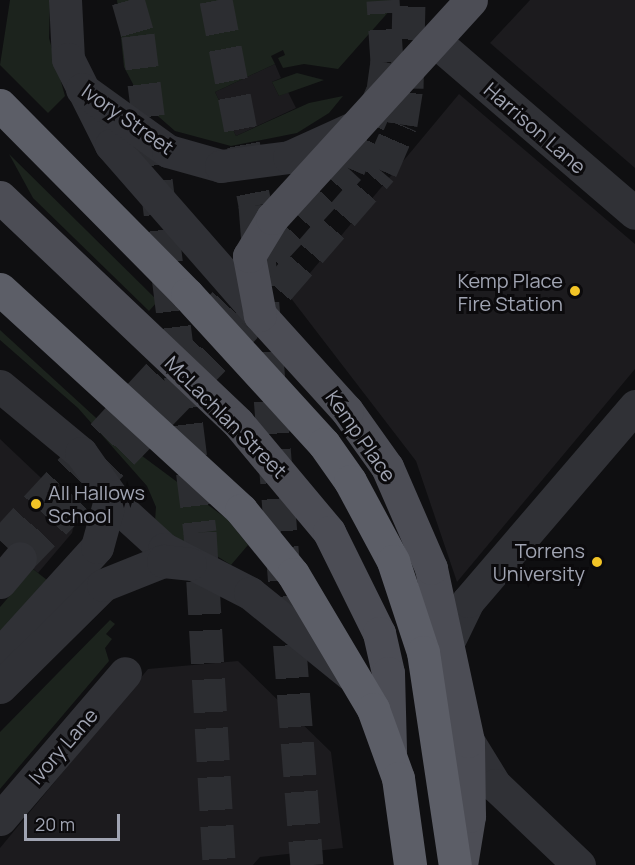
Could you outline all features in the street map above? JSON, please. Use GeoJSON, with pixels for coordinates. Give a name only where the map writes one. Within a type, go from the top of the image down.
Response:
{"type":"FeatureCollection","features":[{"type":"Feature","properties":{"kind":"highway","name":"Kemp Place"},"geometry":{"type":"LineString","coordinates":[[0,105],[82,186],[324,444],[350,481],[409,603],[434,703],[455,865]]}},
{"type":"Feature","properties":{"kind":"highway"},"geometry":{"type":"LineString","coordinates":[[0,289],[241,510],[292,574],[359,680],[390,752],[404,805],[410,865]]}},
{"type":"Feature","properties":{"kind":"main road","name":"Ivory Street"},"geometry":{"type":"LineString","coordinates":[[260,315],[249,256],[256,237],[436,42],[471,0]]}},
{"type":"Feature","properties":{"kind":"main road","name":"McLachlan Street"},"geometry":{"type":"LineString","coordinates":[[0,197],[238,423],[329,532],[379,633],[388,673],[390,752]]}},
{"type":"Feature","properties":{"kind":"main road","name":"Kemp Place"},"geometry":{"type":"LineString","coordinates":[[260,315],[347,411],[387,467],[420,537],[450,638],[468,741],[469,816],[461,865]]}},
{"type":"Feature","properties":{"kind":"street","name":"Ivory Street"},"geometry":{"type":"LineString","coordinates":[[65,0],[63,30],[78,86],[168,151],[221,166],[289,157],[362,123]]}},
{"type":"Feature","properties":{"kind":"street","name":"Harrison Lane"},"geometry":{"type":"LineString","coordinates":[[436,42],[635,213]]}},
{"type":"Feature","properties":{"kind":"street","name":"Kemp Place"},"geometry":{"type":"LineString","coordinates":[[78,86],[130,169],[260,315]]}},
{"type":"Feature","properties":{"kind":"street"},"geometry":{"type":"LineString","coordinates":[[0,386],[81,453],[111,496],[164,549],[203,567],[274,610],[359,680]]}},
{"type":"Feature","properties":{"kind":"street"},"geometry":{"type":"LineString","coordinates":[[450,638],[481,585],[635,406]]}},
{"type":"Feature","properties":{"kind":"street"},"geometry":{"type":"LineString","coordinates":[[0,654],[91,554],[105,529],[111,496]]}},
{"type":"Feature","properties":{"kind":"street"},"geometry":{"type":"LineString","coordinates":[[0,687],[103,585],[163,561],[203,567]]}},
{"type":"Feature","properties":{"kind":"street","name":"Ivory Lane"},"geometry":{"type":"LineString","coordinates":[[0,819],[125,673]]}},
{"type":"Feature","properties":{"kind":"street"},"geometry":{"type":"LineString","coordinates":[[468,741],[495,785],[579,865]]}},
{"type":"Feature","properties":{"kind":"shaded area"},"geometry":{"type":"Polygon","coordinates":[[[10,0],[50,0],[49,38],[65,96],[48,113],[0,65],[10,0]]]}},
{"type":"Feature","properties":{"kind":"shaded area"},"geometry":{"type":"Polygon","coordinates":[[[117,0],[399,0],[338,69],[304,64],[283,68],[278,58],[285,55],[283,50],[271,56],[275,64],[215,92],[236,136],[309,103],[343,96],[329,113],[297,133],[231,146],[175,131],[143,103],[124,67],[117,0]]]}},
{"type":"Feature","properties":{"kind":"shaded area"},"geometry":{"type":"Polygon","coordinates":[[[530,0],[635,0],[635,168],[490,43],[530,0]]]}},
{"type":"Feature","properties":{"kind":"shaded area"},"geometry":{"type":"Polygon","coordinates":[[[275,64],[281,78],[272,82],[279,96],[288,92],[296,108],[236,136],[215,92],[275,64]]]}},
{"type":"Feature","properties":{"kind":"shaded area"},"geometry":{"type":"Polygon","coordinates":[[[297,73],[324,80],[279,96],[272,82],[297,73]]]}},
{"type":"Feature","properties":{"kind":"shaded area","name":"Kemp Place Fire Station"},"geometry":{"type":"Polygon","coordinates":[[[459,94],[635,244],[635,369],[457,582],[416,461],[290,297],[459,94]]]}},
{"type":"Feature","properties":{"kind":"shaded area"},"geometry":{"type":"Polygon","coordinates":[[[9,154],[158,301],[149,311],[33,198],[9,154]]]}},
{"type":"Feature","properties":{"kind":"shaded area"},"geometry":{"type":"Polygon","coordinates":[[[0,330],[118,438],[227,519],[248,545],[231,565],[201,546],[181,542],[155,521],[156,507],[147,486],[78,408],[0,340],[0,330]]]}},
{"type":"Feature","properties":{"kind":"shaded area","name":"All Hallows School"},"geometry":{"type":"Polygon","coordinates":[[[0,439],[77,512],[72,533],[38,573],[0,541],[0,439]]]}},
{"type":"Feature","properties":{"kind":"shaded area"},"geometry":{"type":"Polygon","coordinates":[[[33,569],[52,584],[0,641],[0,607],[33,569]]]}},
{"type":"Feature","properties":{"kind":"shaded area"},"geometry":{"type":"Polygon","coordinates":[[[110,620],[115,624],[106,634],[112,639],[105,648],[109,661],[0,789],[0,732],[110,620]]]}},
{"type":"Feature","properties":{"kind":"shaded area"},"geometry":{"type":"Polygon","coordinates":[[[238,661],[331,752],[343,848],[260,857],[253,865],[0,865],[0,848],[148,669],[238,661]]]}},
{"type":"Feature","properties":{"kind":"tunnel"},"geometry":{"type":"LineString","coordinates":[[128,0],[138,35],[200,532],[219,865]]}},
{"type":"Feature","properties":{"kind":"tunnel"},"geometry":{"type":"LineString","coordinates":[[216,0],[255,205],[307,865]]}},
{"type":"Feature","properties":{"kind":"tunnel"},"geometry":{"type":"LineString","coordinates":[[3,543],[349,168],[383,90],[387,62],[383,0]]}},
{"type":"Feature","properties":{"kind":"tunnel"},"geometry":{"type":"LineString","coordinates":[[20,558],[246,326],[381,170],[401,124],[407,88],[409,0]]}},
{"type":"Feature","properties":{"kind":"place","name":"Kemp Place Fire Station"},"geometry":{"type":"Point","coordinates":[575,291]}},
{"type":"Feature","properties":{"kind":"place","name":"All Hallows School"},"geometry":{"type":"Point","coordinates":[36,504]}},
{"type":"Feature","properties":{"kind":"place","name":"Torrens University"},"geometry":{"type":"Point","coordinates":[597,562]}}]}
